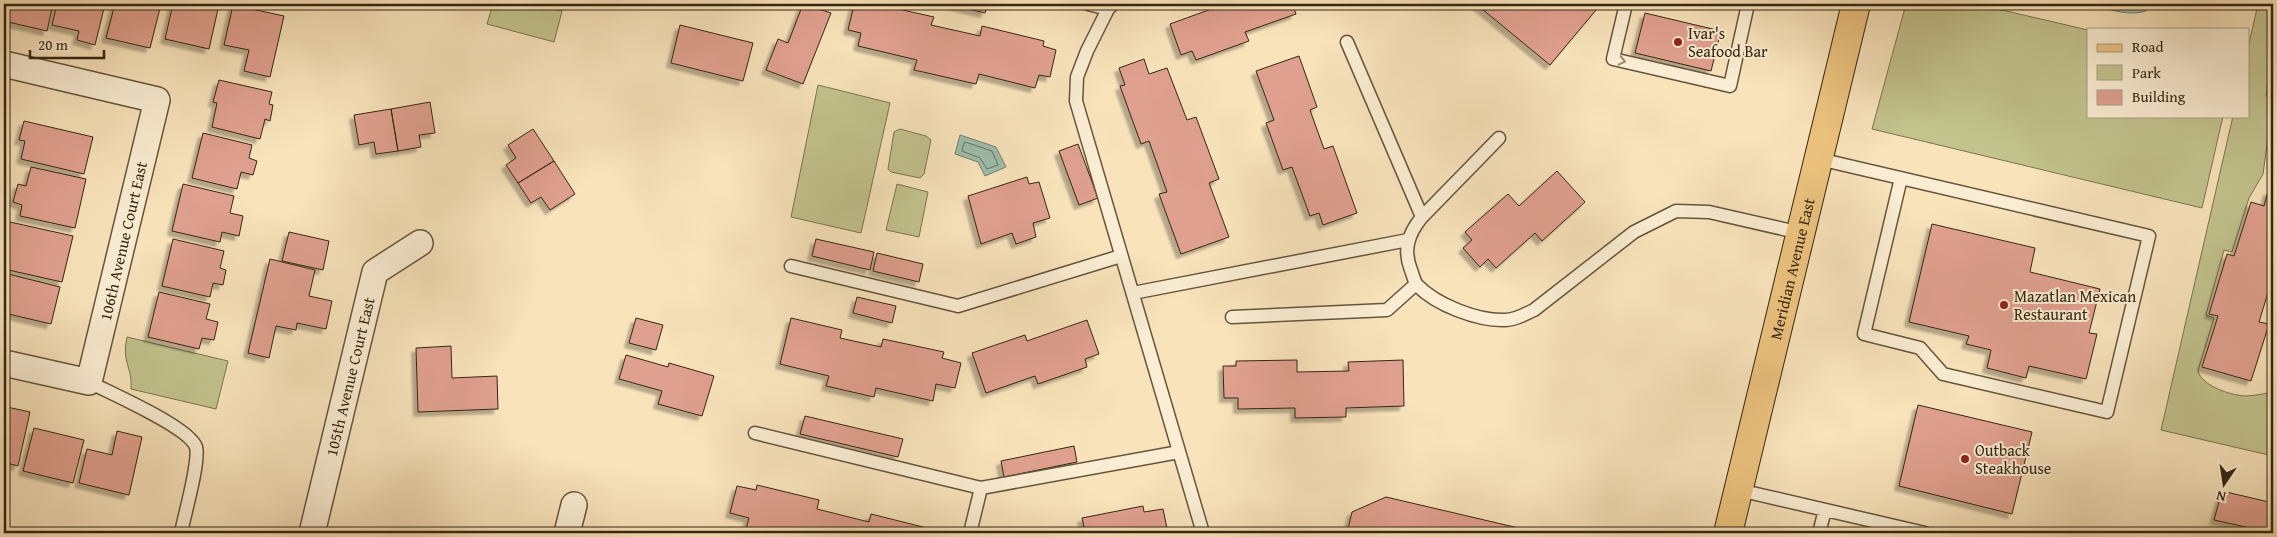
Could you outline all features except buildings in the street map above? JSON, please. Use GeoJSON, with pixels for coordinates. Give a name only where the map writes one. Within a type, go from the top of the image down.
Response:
{"type":"FeatureCollection","features":[{"type":"Feature","properties":{"kind":"main road","name":"Meridian Avenue East"},"geometry":{"type":"LineString","coordinates":[[1728,533],[1819,158],[1852,7]]}},
{"type":"Feature","properties":{"kind":"street","name":"106th Avenue Court East"},"geometry":{"type":"LineString","coordinates":[[4,64],[156,100],[90,382]]}},
{"type":"Feature","properties":{"kind":"street","name":"105th Avenue Court East"},"geometry":{"type":"LineString","coordinates":[[312,533],[375,272],[420,244]]}},
{"type":"Feature","properties":{"kind":"street"},"geometry":{"type":"LineString","coordinates":[[4,363],[90,382]]}},
{"type":"Feature","properties":{"kind":"street"},"geometry":{"type":"LineString","coordinates":[[568,533],[574,505]]}},
{"type":"Feature","properties":{"kind":"lane"},"geometry":{"type":"LineString","coordinates":[[1088,4],[1111,6],[1087,50],[1077,77],[1076,102],[1203,533]]}},
{"type":"Feature","properties":{"kind":"lane"},"geometry":{"type":"LineString","coordinates":[[1626,4],[1613,59],[1730,86],[1748,4]]}},
{"type":"Feature","properties":{"kind":"lane"},"geometry":{"type":"LineString","coordinates":[[1348,42],[1422,218]]}},
{"type":"Feature","properties":{"kind":"lane"},"geometry":{"type":"LineString","coordinates":[[1498,138],[1422,218],[1408,240],[1407,259],[1416,284],[1441,302],[1467,314],[1510,320],[1534,310],[1634,232],[1676,211],[1709,212],[1801,233]]}},
{"type":"Feature","properties":{"kind":"lane"},"geometry":{"type":"LineString","coordinates":[[1819,158],[2149,236],[2107,412],[1943,374],[1920,348],[1864,334],[1901,178]]}},
{"type":"Feature","properties":{"kind":"lane"},"geometry":{"type":"LineString","coordinates":[[1133,294],[1408,240]]}},
{"type":"Feature","properties":{"kind":"lane"},"geometry":{"type":"LineString","coordinates":[[791,266],[958,306],[1121,256]]}},
{"type":"Feature","properties":{"kind":"lane"},"geometry":{"type":"LineString","coordinates":[[1232,317],[1387,310],[1416,284]]}},
{"type":"Feature","properties":{"kind":"lane"},"geometry":{"type":"LineString","coordinates":[[90,382],[174,426],[188,437],[196,447],[196,460],[180,533]]}},
{"type":"Feature","properties":{"kind":"lane"},"geometry":{"type":"LineString","coordinates":[[755,433],[981,488],[1179,452]]}},
{"type":"Feature","properties":{"kind":"lane"},"geometry":{"type":"LineString","coordinates":[[970,533],[981,488]]}},
{"type":"Feature","properties":{"kind":"lane"},"geometry":{"type":"LineString","coordinates":[[1739,490],[1925,533]]}},
{"type":"Feature","properties":{"kind":"lane"},"geometry":{"type":"LineString","coordinates":[[1819,533],[1825,510]]}},
{"type":"Feature","properties":{"kind":"green space"},"geometry":{"type":"Polygon","coordinates":[[[493,4],[534,4],[562,11],[554,42],[487,24],[493,4]]]}},
{"type":"Feature","properties":{"kind":"green space"},"geometry":{"type":"Polygon","coordinates":[[[1906,4],[1976,4],[2087,30],[2087,118],[2223,118],[2202,208],[1872,129],[1906,4]]]}},
{"type":"Feature","properties":{"kind":"green space"},"geometry":{"type":"Polygon","coordinates":[[[2258,4],[2273,4],[2273,37],[2266,96],[2273,97],[2273,100],[2263,174],[2249,198],[2232,252],[2224,250],[2206,315],[2214,318],[2198,371],[2205,381],[2217,389],[2232,394],[2245,396],[2273,393],[2273,456],[2161,430],[2233,118],[2250,118],[2250,39],[2258,4]]]}},
{"type":"Feature","properties":{"kind":"green space"},"geometry":{"type":"Polygon","coordinates":[[[818,85],[890,103],[861,233],[791,217],[818,85]]]}},
{"type":"Feature","properties":{"kind":"green space"},"geometry":{"type":"Polygon","coordinates":[[[900,129],[926,136],[931,140],[924,174],[920,178],[891,172],[888,169],[894,132],[900,129]]]}},
{"type":"Feature","properties":{"kind":"green space"},"geometry":{"type":"Polygon","coordinates":[[[897,184],[928,192],[919,237],[886,230],[897,184]]]}},
{"type":"Feature","properties":{"kind":"green space"},"geometry":{"type":"Polygon","coordinates":[[[127,337],[228,361],[216,409],[131,389],[125,353],[127,337]]]}},
{"type":"Feature","properties":{"kind":"water"},"geometry":{"type":"Polygon","coordinates":[[[2088,4],[2149,4],[2146,11],[2131,13],[2088,4]]]}},
{"type":"Feature","properties":{"kind":"water"},"geometry":{"type":"Polygon","coordinates":[[[960,135],[996,147],[1006,167],[985,176],[978,162],[955,154],[960,135]]]}},
{"type":"Feature","properties":{"kind":"place","name":"Ivar's Seafood Bar"},"geometry":{"type":"Point","coordinates":[1678,42]}},
{"type":"Feature","properties":{"kind":"place","name":"Mazatlan Mexican Restaurant"},"geometry":{"type":"Point","coordinates":[2004,305]}},
{"type":"Feature","properties":{"kind":"place","name":"Outback Steakhouse"},"geometry":{"type":"Point","coordinates":[1965,459]}}]}
